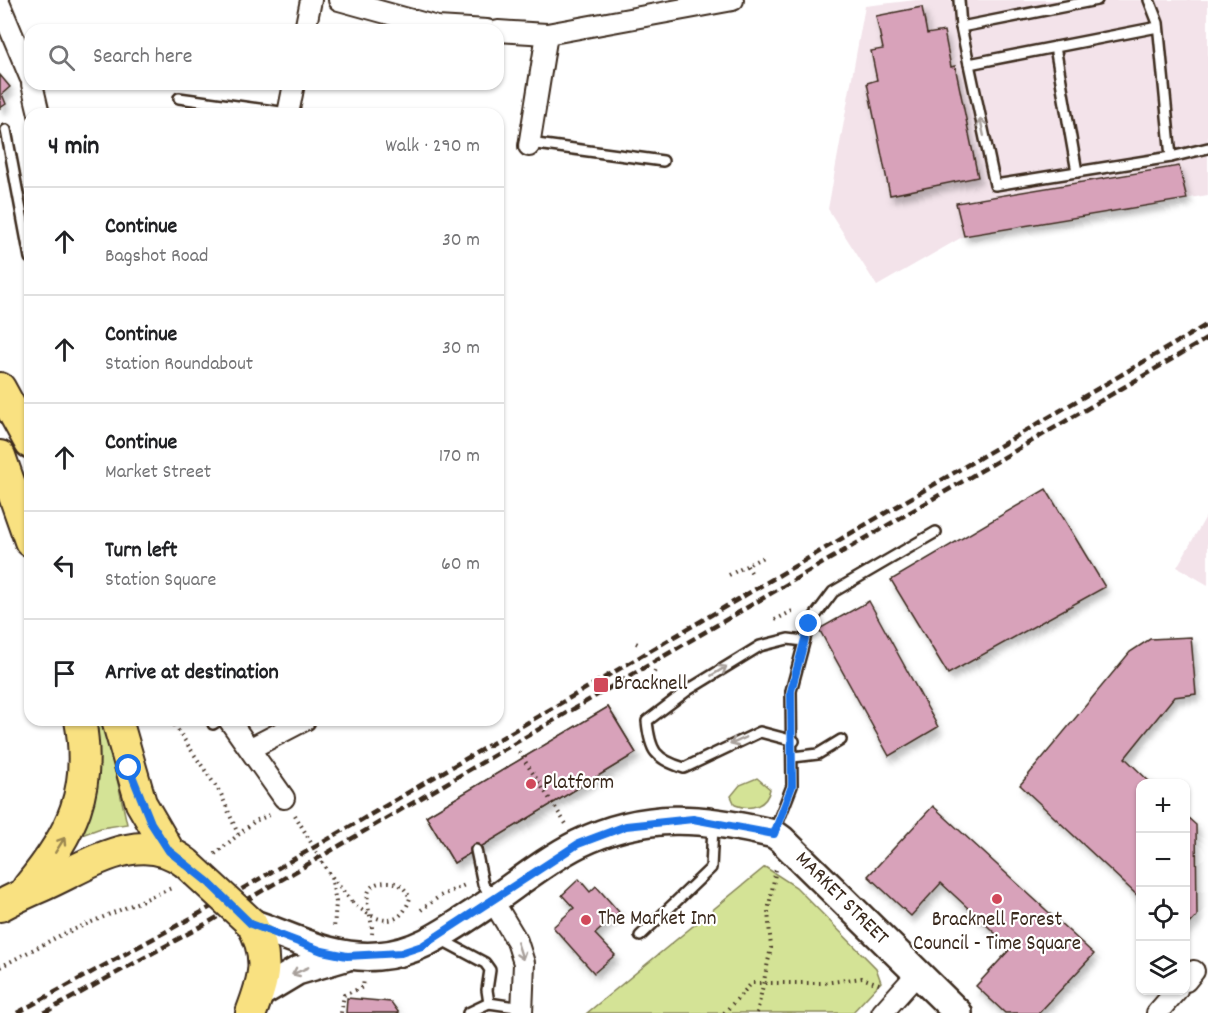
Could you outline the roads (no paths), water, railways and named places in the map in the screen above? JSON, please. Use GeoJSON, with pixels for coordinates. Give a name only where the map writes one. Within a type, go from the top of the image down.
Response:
{"type":"FeatureCollection","features":[{"type":"Feature","properties":{"kind":"main road"},"geometry":{"type":"LineString","coordinates":[[0,388],[24,432]]}},
{"type":"Feature","properties":{"kind":"main road"},"geometry":{"type":"LineString","coordinates":[[0,456],[24,521]]}},
{"type":"Feature","properties":{"kind":"main road"},"geometry":{"type":"LineString","coordinates":[[12,899],[51,860],[69,831],[84,762],[81,726]]}},
{"type":"Feature","properties":{"kind":"main road"},"geometry":{"type":"LineString","coordinates":[[119,726],[141,803],[178,866]]}},
{"type":"Feature","properties":{"kind":"main road"},"geometry":{"type":"LineString","coordinates":[[12,899],[101,856],[143,849],[178,866],[251,924],[264,958],[263,982],[254,1004]]}},
{"type":"Feature","properties":{"kind":"street"},"geometry":{"type":"LineString","coordinates":[[306,24],[311,0]]}},
{"type":"Feature","properties":{"kind":"street"},"geometry":{"type":"LineString","coordinates":[[339,0],[426,24]]}},
{"type":"Feature","properties":{"kind":"street"},"geometry":{"type":"LineString","coordinates":[[504,31],[547,34],[659,7],[733,0]]}},
{"type":"Feature","properties":{"kind":"street"},"geometry":{"type":"LineString","coordinates":[[0,5],[24,63]]}},
{"type":"Feature","properties":{"kind":"street"},"geometry":{"type":"LineString","coordinates":[[529,144],[547,34]]}},
{"type":"Feature","properties":{"kind":"street"},"geometry":{"type":"LineString","coordinates":[[33,90],[38,108]]}},
{"type":"Feature","properties":{"kind":"street"},"geometry":{"type":"LineString","coordinates":[[289,108],[293,90]]}},
{"type":"Feature","properties":{"kind":"street"},"geometry":{"type":"LineString","coordinates":[[226,726],[251,748],[284,798]]}},
{"type":"Feature","properties":{"kind":"street"},"geometry":{"type":"LineString","coordinates":[[251,748],[293,726]]}},
{"type":"Feature","properties":{"kind":"street"},"geometry":{"type":"LineString","coordinates":[[251,924],[322,951],[343,946],[401,953],[436,938],[578,844],[600,835],[650,821],[713,821],[774,834]]}},
{"type":"Feature","properties":{"kind":"street","name":"MARKET STREET"},"geometry":{"type":"LineString","coordinates":[[774,834],[958,1013]]}},
{"type":"Feature","properties":{"kind":"street"},"geometry":{"type":"LineString","coordinates":[[493,901],[517,941],[524,963],[522,1011]]}},
{"type":"Feature","properties":{"kind":"street"},"geometry":{"type":"LineString","coordinates":[[254,1004],[297,971],[343,946]]}},
{"type":"Feature","properties":{"kind":"street"},"geometry":{"type":"LineString","coordinates":[[882,1013],[917,974]]}},
{"type":"Feature","properties":{"kind":"street"},"geometry":{"type":"LineString","coordinates":[[1157,1013],[1173,995]]}},
{"type":"Feature","properties":{"kind":"lane"},"geometry":{"type":"LineString","coordinates":[[959,0],[961,27],[995,185],[1171,157],[1208,148]]}},
{"type":"Feature","properties":{"kind":"lane"},"geometry":{"type":"LineString","coordinates":[[961,27],[1097,0]]}},
{"type":"Feature","properties":{"kind":"lane"},"geometry":{"type":"LineString","coordinates":[[1149,0],[1158,27],[1171,157]]}},
{"type":"Feature","properties":{"kind":"lane"},"geometry":{"type":"LineString","coordinates":[[969,64],[1158,27]]}},
{"type":"Feature","properties":{"kind":"lane"},"geometry":{"type":"LineString","coordinates":[[1055,47],[1077,172]]}},
{"type":"Feature","properties":{"kind":"lane"},"geometry":{"type":"LineString","coordinates":[[179,98],[252,108]]}},
{"type":"Feature","properties":{"kind":"lane"},"geometry":{"type":"LineString","coordinates":[[6,130],[24,197]]}},
{"type":"Feature","properties":{"kind":"lane"},"geometry":{"type":"LineString","coordinates":[[529,144],[663,161]]}},
{"type":"Feature","properties":{"kind":"lane"},"geometry":{"type":"LineString","coordinates":[[774,834],[792,786],[794,741],[791,691],[809,624],[833,592],[936,532]]}},
{"type":"Feature","properties":{"kind":"lane"},"geometry":{"type":"LineString","coordinates":[[794,741],[760,732],[684,768],[663,761],[656,755],[649,739],[647,721],[688,690],[760,646],[788,639],[804,641]]}},
{"type":"Feature","properties":{"kind":"lane"},"geometry":{"type":"LineString","coordinates":[[793,757],[818,754],[842,740]]}},
{"type":"Feature","properties":{"kind":"lane"},"geometry":{"type":"LineString","coordinates":[[640,936],[711,868],[713,821]]}},
{"type":"Feature","properties":{"kind":"lane"},"geometry":{"type":"LineString","coordinates":[[476,850],[483,884],[493,901]]}},
{"type":"Feature","properties":{"kind":"lane"},"geometry":{"type":"LineString","coordinates":[[436,938],[485,963],[490,970],[487,990],[489,1003]]}},
{"type":"Feature","properties":{"kind":"lane"},"geometry":{"type":"LineString","coordinates":[[468,1013],[489,1003],[522,1011]]}},
{"type":"Feature","properties":{"kind":"railway"},"geometry":{"type":"LineString","coordinates":[[17,1013],[202,912],[351,826],[1208,324]]}},
{"type":"Feature","properties":{"kind":"railway"},"geometry":{"type":"LineString","coordinates":[[44,1013],[209,922],[1208,338]]}},
{"type":"Feature","properties":{"kind":"place","name":"Bracknell"},"geometry":{"type":"Point","coordinates":[601,685]}},
{"type":"Feature","properties":{"kind":"place","name":"Platform"},"geometry":{"type":"Point","coordinates":[531,784]}},
{"type":"Feature","properties":{"kind":"place","name":"Bracknell Forest Council - Time Square"},"geometry":{"type":"Point","coordinates":[997,899]}},
{"type":"Feature","properties":{"kind":"place","name":"The Market Inn"},"geometry":{"type":"Point","coordinates":[586,920]}}]}
